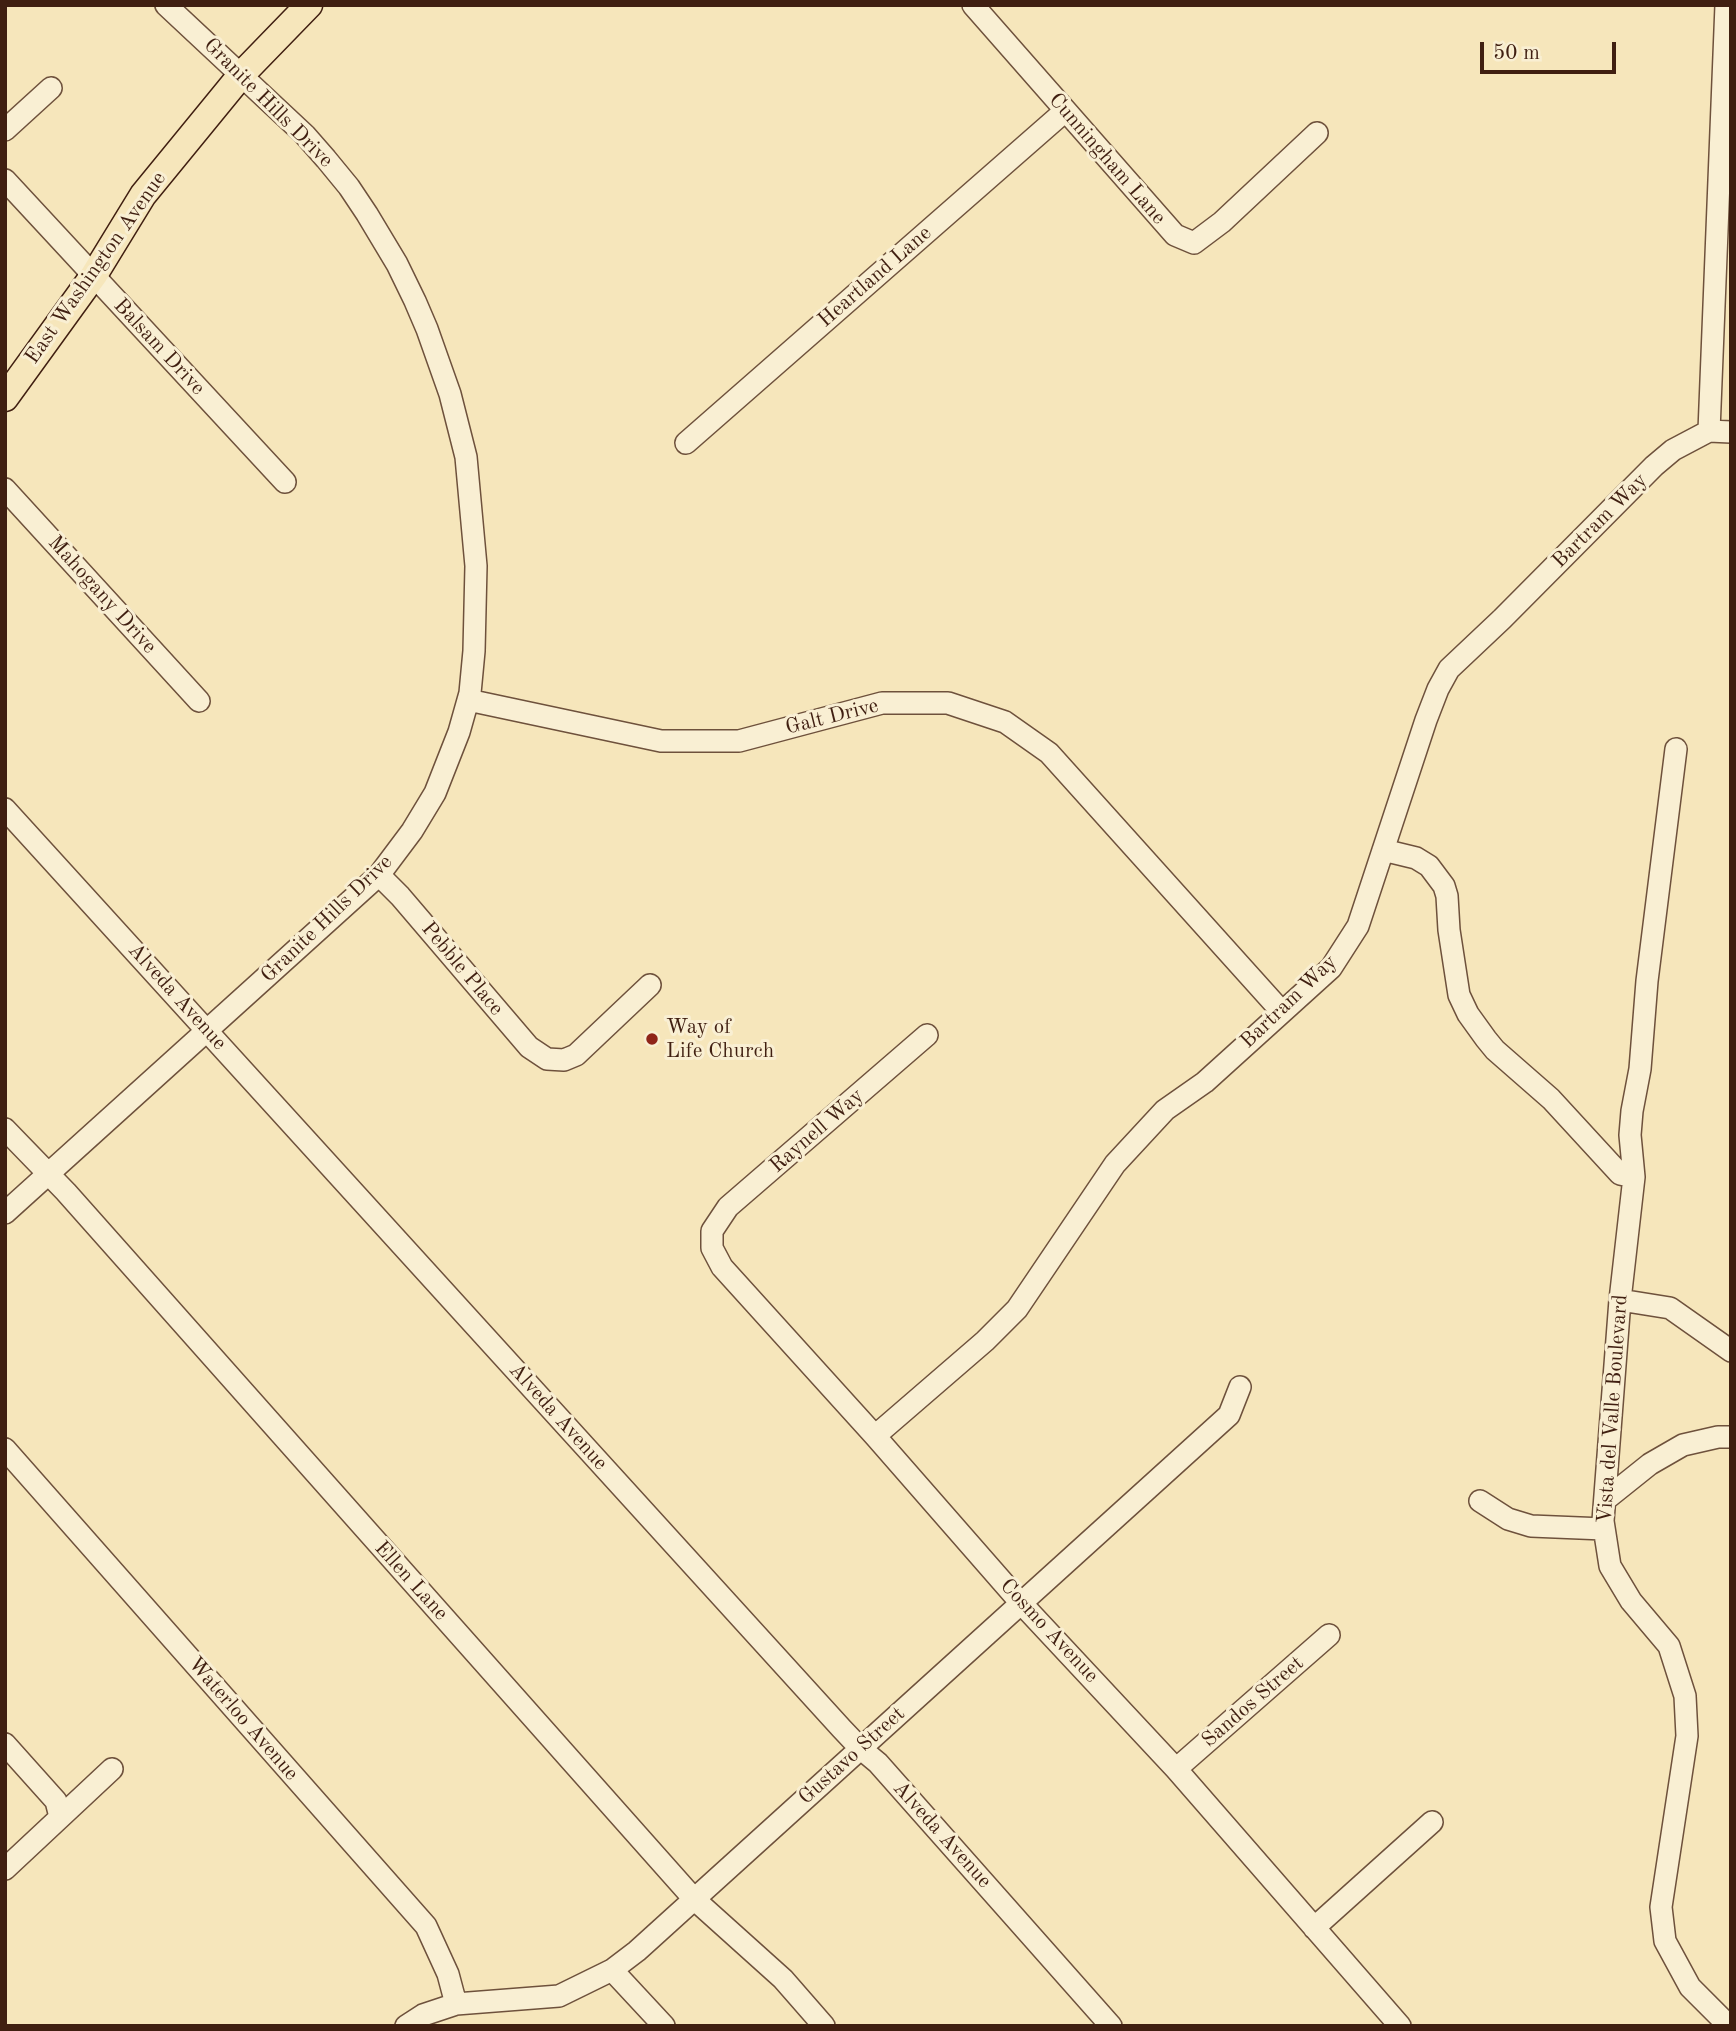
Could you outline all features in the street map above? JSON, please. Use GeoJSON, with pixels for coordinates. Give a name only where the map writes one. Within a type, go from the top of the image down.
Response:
{"type":"FeatureCollection","features":[{"type":"Feature","properties":{"kind":"main road","name":"East Washington Avenue"},"geometry":{"type":"LineString","coordinates":[[5,398],[94,275],[143,195],[242,74],[309,5]]}},
{"type":"Feature","properties":{"kind":"street","name":"Granite Hills Drive"},"geometry":{"type":"LineString","coordinates":[[5,1213],[379,875],[412,831],[435,793],[456,743],[468,701],[475,626],[476,566],[473,519],[466,457],[450,394],[427,329],[397,264],[349,187],[305,135],[166,5]]}},
{"type":"Feature","properties":{"kind":"street","name":"Cunningham Lane"},"geometry":{"type":"LineString","coordinates":[[974,5],[1175,235],[1194,243],[1222,222],[1317,133]]}},
{"type":"Feature","properties":{"kind":"street"},"geometry":{"type":"LineString","coordinates":[[1726,5],[1709,431],[1731,432]]}},
{"type":"Feature","properties":{"kind":"street"},"geometry":{"type":"LineString","coordinates":[[5,130],[51,88]]}},
{"type":"Feature","properties":{"kind":"street","name":"Heartland Lane"},"geometry":{"type":"LineString","coordinates":[[686,443],[1065,111]]}},
{"type":"Feature","properties":{"kind":"street","name":"Balsam Drive"},"geometry":{"type":"LineString","coordinates":[[5,180],[285,482]]}},
{"type":"Feature","properties":{"kind":"street","name":"Bartram Way"},"geometry":{"type":"LineString","coordinates":[[875,1436],[985,1341],[1017,1309],[1115,1164],[1165,1110],[1205,1082],[1331,968],[1359,926],[1426,720],[1449,669],[1654,466],[1673,450],[1709,431]]}},
{"type":"Feature","properties":{"kind":"street","name":"Mahogany Drive"},"geometry":{"type":"LineString","coordinates":[[5,489],[199,701]]}},
{"type":"Feature","properties":{"kind":"street","name":"Galt Drive"},"geometry":{"type":"LineString","coordinates":[[468,701],[661,741],[739,741],[882,703],[948,703],[1005,722],[1049,753],[1282,1012]]}},
{"type":"Feature","properties":{"kind":"street","name":"Vista del Valle Boulevard"},"geometry":{"type":"LineString","coordinates":[[1676,749],[1647,981],[1640,1069],[1632,1111],[1630,1135],[1634,1177],[1620,1300],[1604,1529],[1610,1566],[1631,1601],[1669,1646],[1685,1696],[1687,1736],[1661,1907],[1665,1941],[1690,1987],[1729,2026]]}},
{"type":"Feature","properties":{"kind":"street","name":"Alveda Avenue"},"geometry":{"type":"LineString","coordinates":[[5,809],[860,1748],[878,1763],[1111,2026]]}},
{"type":"Feature","properties":{"kind":"street"},"geometry":{"type":"LineString","coordinates":[[1383,850],[1416,858],[1429,866],[1444,886],[1459,995],[1468,1014],[1494,1050],[1550,1099],[1620,1174],[1634,1177]]}},
{"type":"Feature","properties":{"kind":"street","name":"Pebble Place"},"geometry":{"type":"LineString","coordinates":[[379,875],[529,1047],[547,1059],[564,1060],[576,1055],[650,985]]}},
{"type":"Feature","properties":{"kind":"street","name":"Raynell Way"},"geometry":{"type":"LineString","coordinates":[[712,1231],[728,1207],[927,1035]]}},
{"type":"Feature","properties":{"kind":"street","name":"Ellen Lane"},"geometry":{"type":"LineString","coordinates":[[5,1129],[50,1173],[694,1899],[783,1979],[824,2026]]}},
{"type":"Feature","properties":{"kind":"street","name":"Cosmo Avenue"},"geometry":{"type":"LineString","coordinates":[[712,1231],[712,1248],[722,1267],[1021,1603],[1176,1769],[1400,2026]]}},
{"type":"Feature","properties":{"kind":"street"},"geometry":{"type":"LineString","coordinates":[[1620,1300],[1670,1308],[1731,1351]]}},
{"type":"Feature","properties":{"kind":"street","name":"Gustavo Street"},"geometry":{"type":"LineString","coordinates":[[406,2026],[423,2015],[456,2004],[559,1996],[612,1970],[637,1951],[1229,1415],[1240,1387]]}},
{"type":"Feature","properties":{"kind":"street"},"geometry":{"type":"LineString","coordinates":[[1605,1500],[1650,1464],[1683,1445],[1718,1437],[1731,1437]]}},
{"type":"Feature","properties":{"kind":"street","name":"Waterloo Avenue"},"geometry":{"type":"LineString","coordinates":[[5,1450],[426,1926],[447,1974],[456,2004]]}},
{"type":"Feature","properties":{"kind":"street"},"geometry":{"type":"LineString","coordinates":[[1480,1501],[1508,1519],[1531,1526],[1604,1529]]}},
{"type":"Feature","properties":{"kind":"street","name":"Sandos Street"},"geometry":{"type":"LineString","coordinates":[[1176,1769],[1329,1635]]}},
{"type":"Feature","properties":{"kind":"street"},"geometry":{"type":"LineString","coordinates":[[5,1744],[56,1801],[60,1817]]}},
{"type":"Feature","properties":{"kind":"street"},"geometry":{"type":"LineString","coordinates":[[5,1869],[112,1769]]}},
{"type":"Feature","properties":{"kind":"street"},"geometry":{"type":"LineString","coordinates":[[1314,1928],[1432,1822]]}},
{"type":"Feature","properties":{"kind":"street"},"geometry":{"type":"LineString","coordinates":[[612,1970],[664,2026]]}},
{"type":"Feature","properties":{"kind":"place","name":"Way of Life Church"},"geometry":{"type":"Point","coordinates":[652,1039]}}]}
